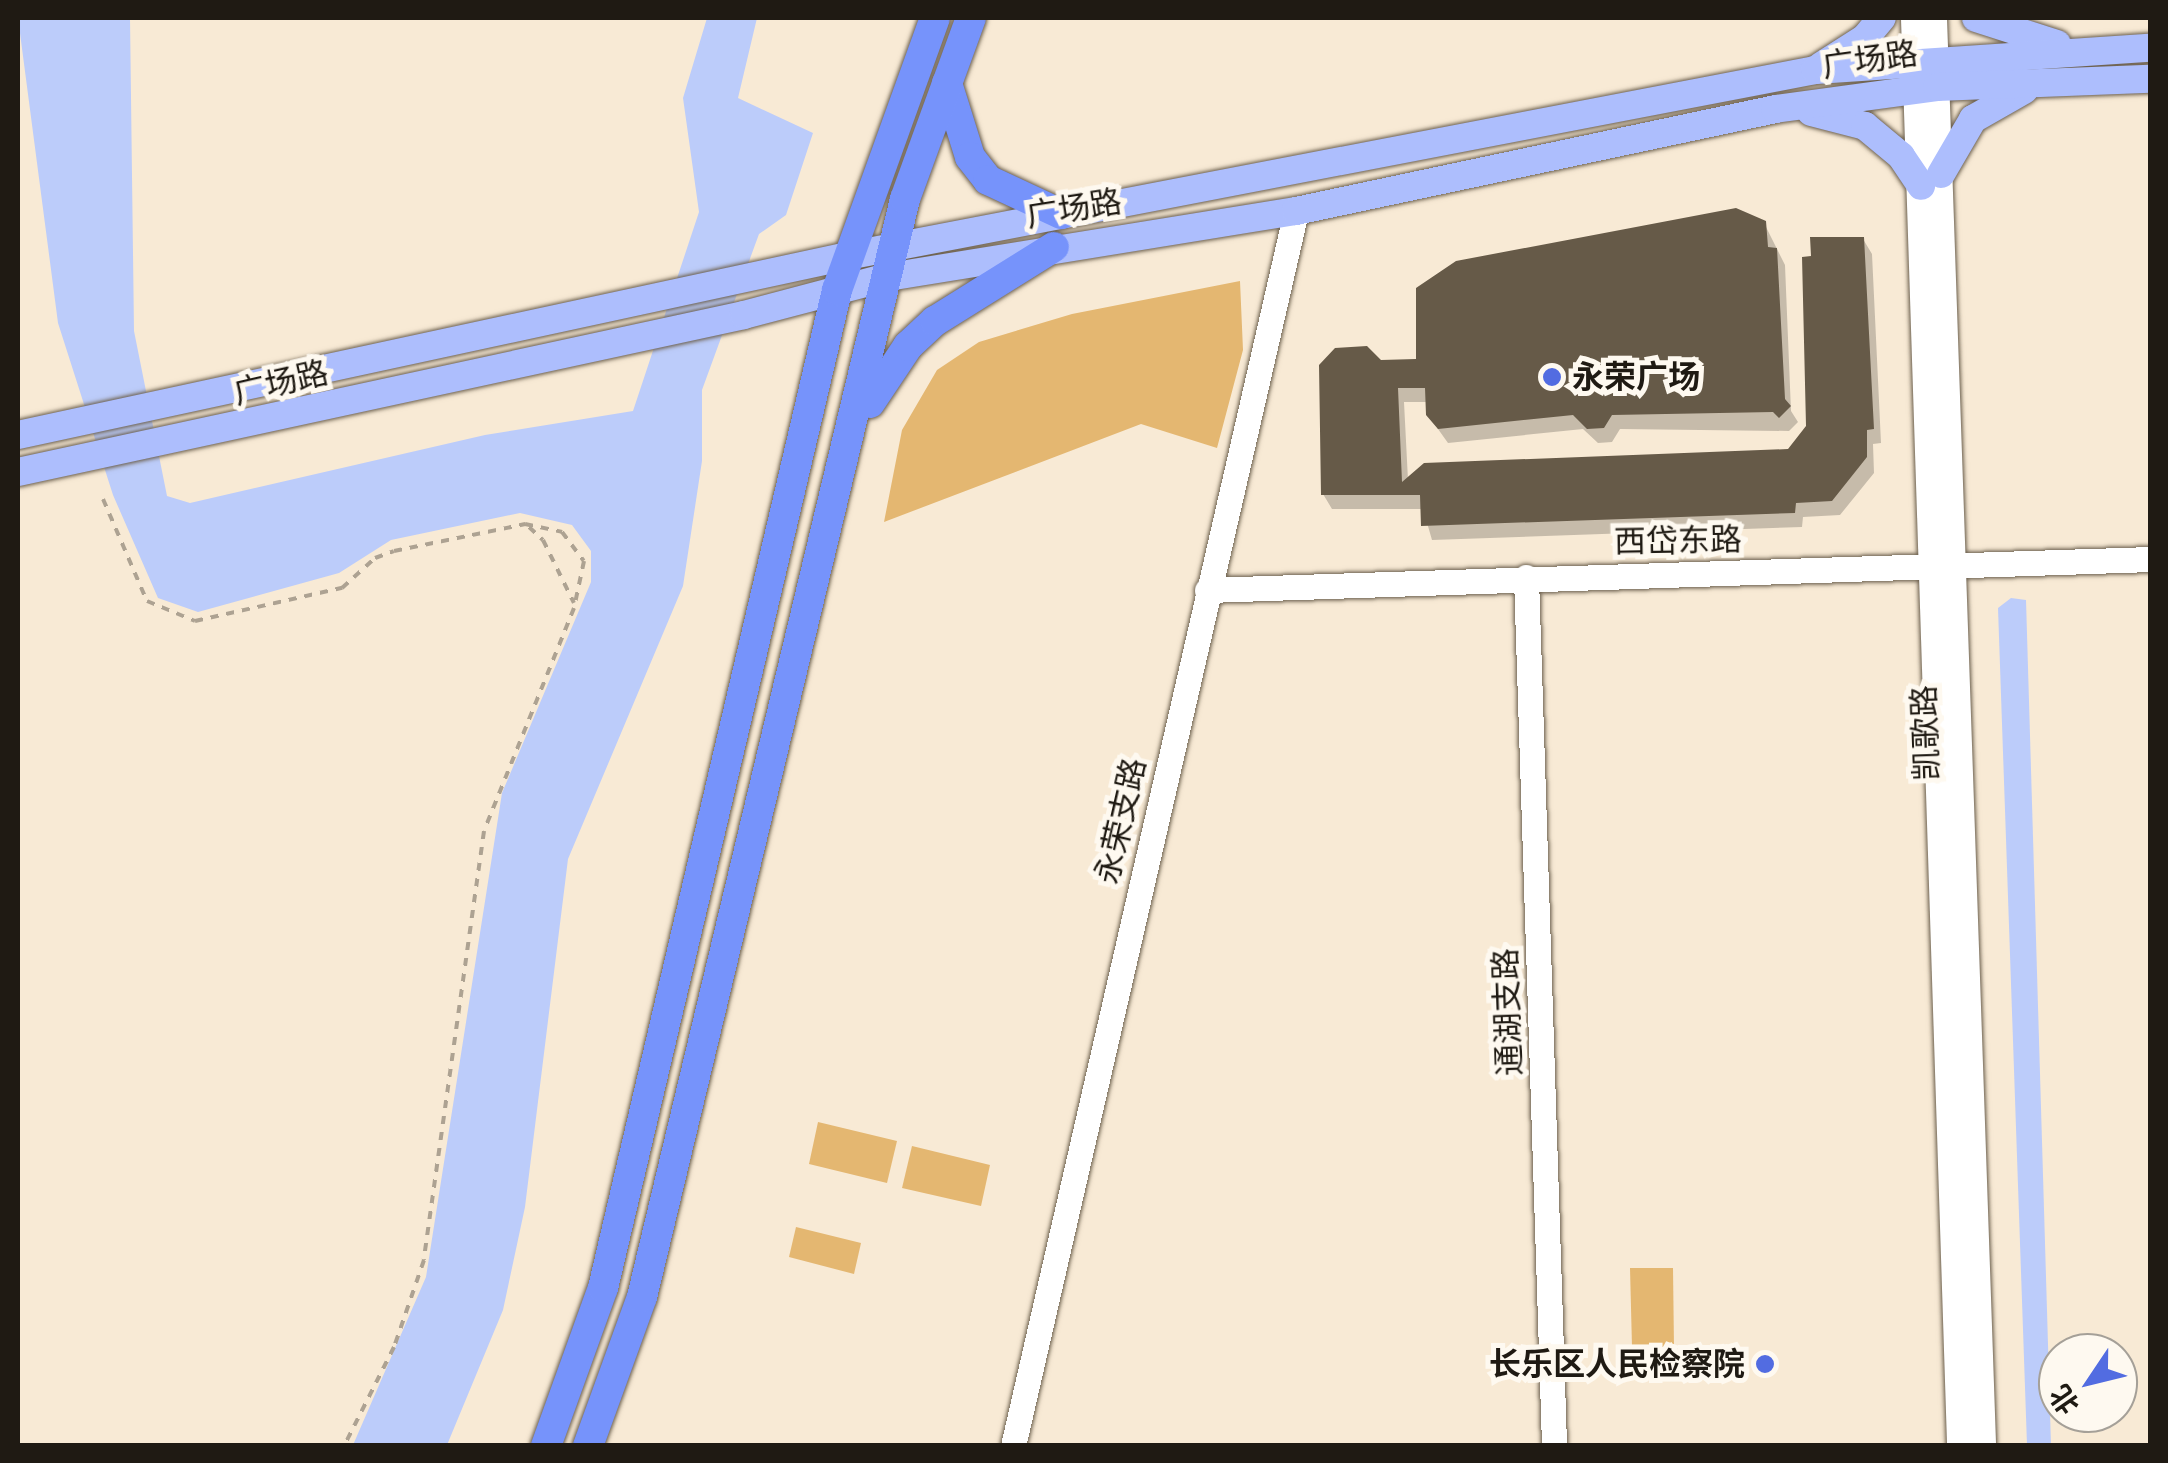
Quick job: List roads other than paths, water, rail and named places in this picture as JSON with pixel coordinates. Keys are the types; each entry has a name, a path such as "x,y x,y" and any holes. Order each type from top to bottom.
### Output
{"highway":[{"path":"546,1446 603,1288 837,290 935,18"},
{"path":"588,1446 642,1297 853,436 888,276 971,18"},
{"path":"947,83 970,158 988,180 1061,214"},
{"path":"853,436 908,346 951,310 1054,248"}],"main road":[{"path":"1814,70 1846,53 1882,18"},
{"path":"1976,18 2082,51"},
{"name":"广场路","path":"18,472 176,442 744,315 888,276 1296,211 1925,74 2082,51 2150,48"},
{"name":"广场路","path":"18,435 896,246 1814,70 2044,84 2150,80"},
{"path":"1775,109 1830,114 1865,126 1931,180 1962,132 1982,112 2044,84"}],"street":[{"name":"凯歌路","path":"1913,18 1925,74 1931,180 1959,1446"},
{"name":"凯歌路","path":"1925,74 1934,18"},
{"name":"永荣支路","path":"1012,1446 1296,211"},
{"name":"西岱东路","path":"1206,590 2150,558"},
{"name":"凯歌路","path":"1942,567 1984,1446"},
{"name":"通湖支路","path":"1526,577 1554,1446"}],"water":[{"path":"18,18 130,18 134,331 167,496 190,503 485,435 633,411 699,212 683,98 707,18 757,18 738,98 813,133 786,215 759,234 702,390 702,461 683,586 568,859 525,1207 503,1310 447,1445 353,1445 426,1277 502,793 591,582 591,551 572,525 520,513 391,540 339,573 198,612 158,598 113,495 58,323"},
{"path":"2011,598 2026,600 2048,1333 2038,1333 2038,1433 2051,1433 2051,1446 2027,1445 1998,608"}],"place":[{"name":"永荣广场","path":"1552,377"},
{"name":"长乐区人民检察院","path":"1765,1364"}]}
